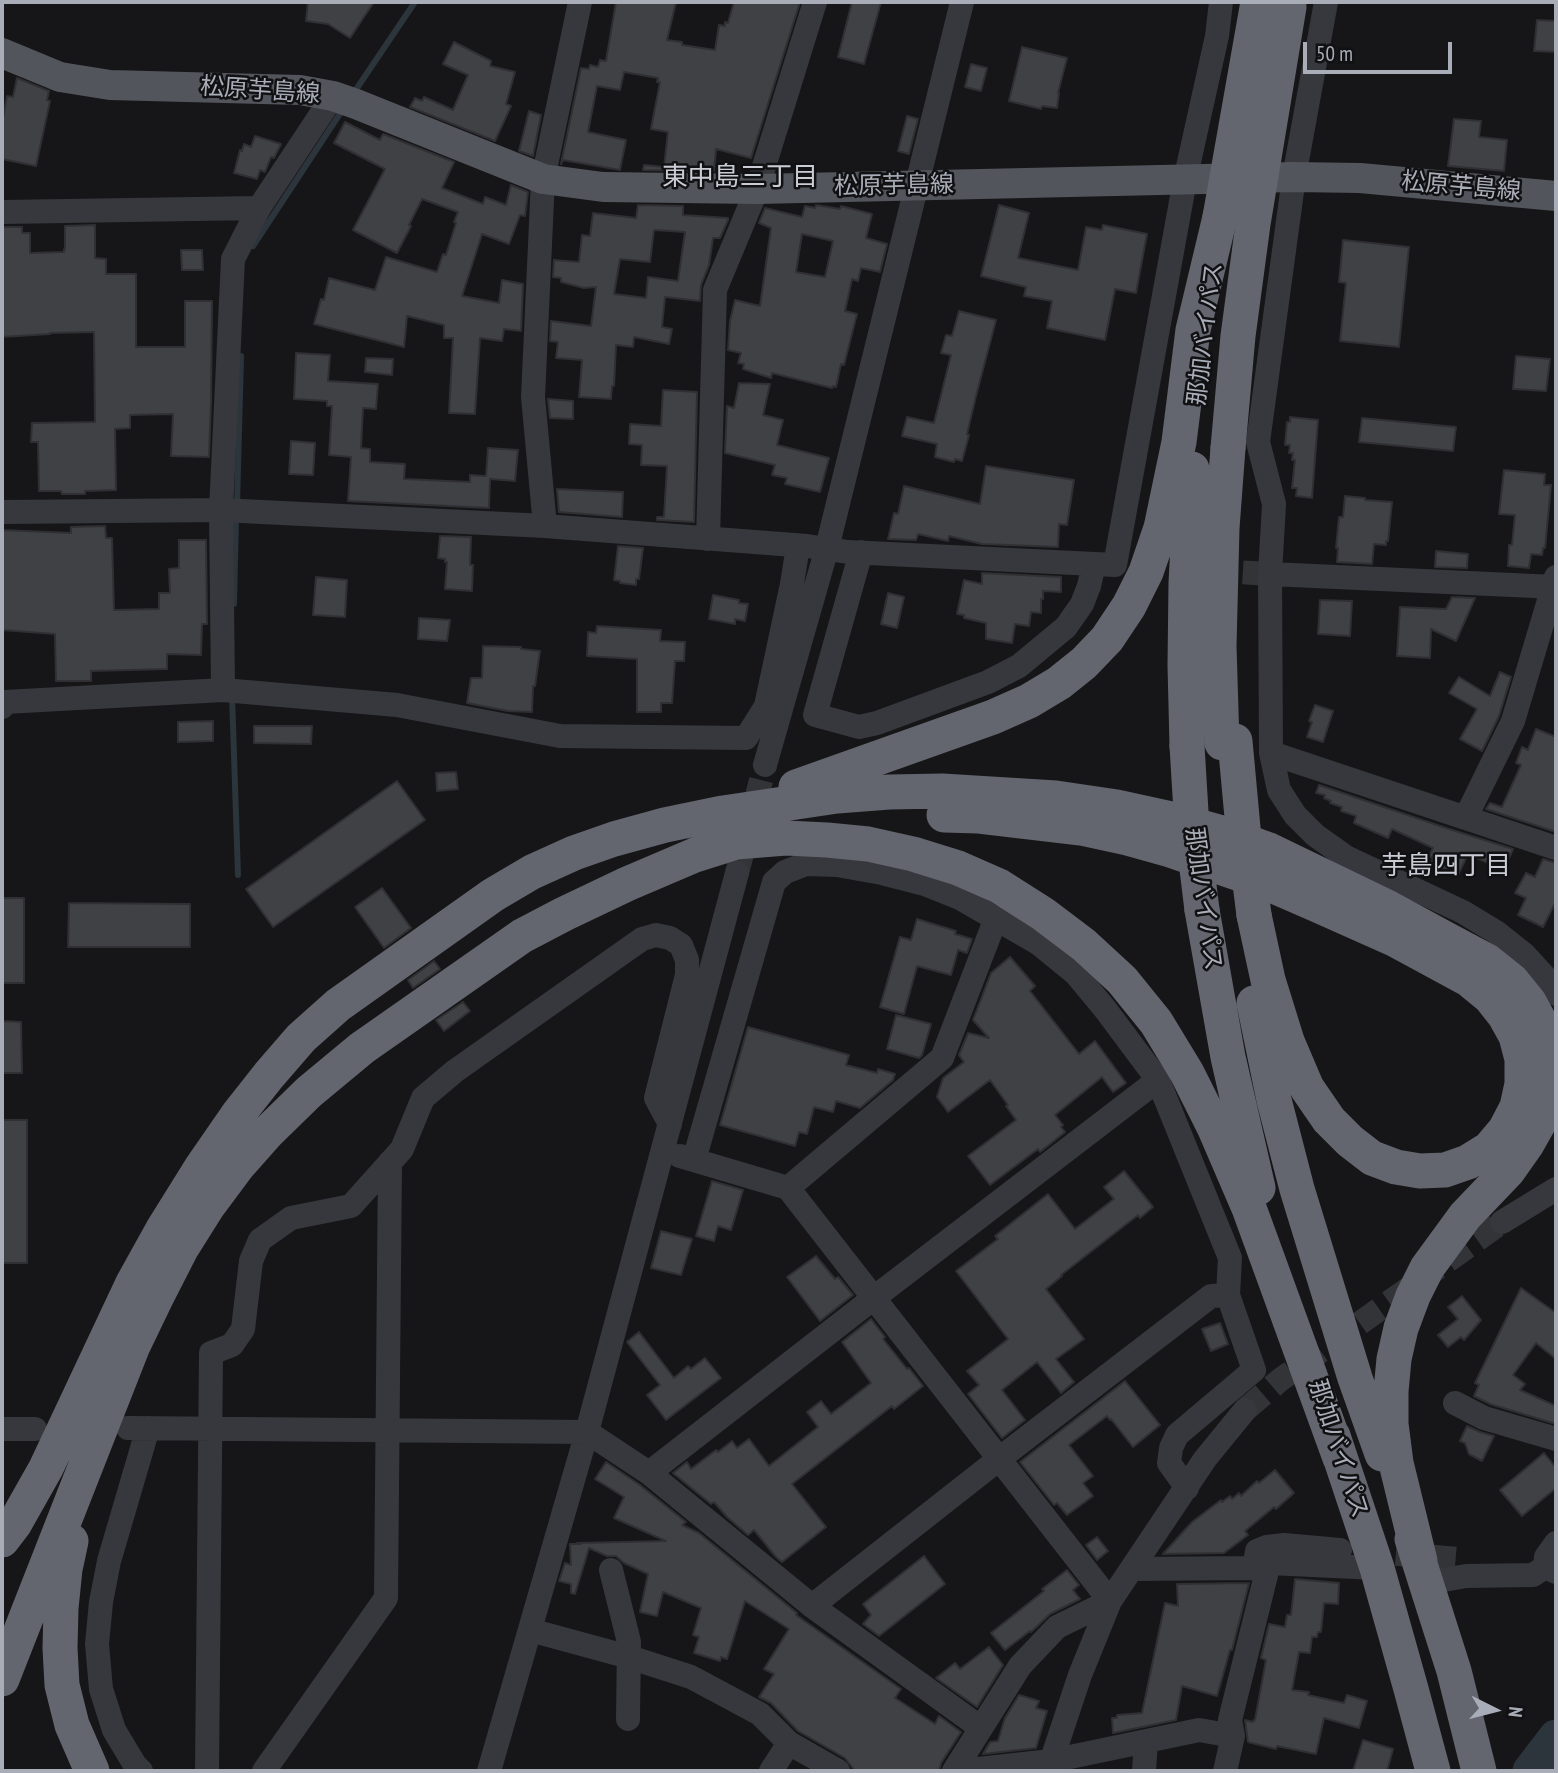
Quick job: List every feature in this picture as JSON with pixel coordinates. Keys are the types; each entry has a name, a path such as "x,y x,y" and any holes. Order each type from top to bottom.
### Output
{"highway":[{"name":"那加バイパス","path":"1282,3 1220,217 1193,330 1186,444 1185,665 1192,828 1202,910 1228,1057 1263,1208 1377,1568 1433,1771"},
{"name":"那加バイパス","path":"1282,3 1238,336 1222,528 1219,646 1228,742 1229,831 1246,914 1266,1061 1297,1189 1355,1378 1423,1572 1454,1671 1479,1771"},
{"path":"732,843 1028,701 1059,683 1084,663 1107,639 1129,606 1146,572 1186,444"},
{"path":"732,843 837,796 942,791 1056,798 1117,807 1219,832 1269,850 1389,908 1487,961 1512,981 1529,1002 1541,1024 1549,1048 1548,1096 1540,1121 1528,1144 1508,1171 1465,1216 1427,1268 1401,1328 1394,1359 1391,1424 1396,1463 1423,1572"},
{"path":"2,1540 120,1342 208,1206 268,1132 309,1092 362,1048 522,936 627,884 695,855 732,843 783,830 879,816 979,816 1081,828 1127,838 1269,884 1396,940 1468,979 1490,997 1516,1036 1522,1059 1522,1084 1517,1107 1506,1130 1489,1149 1468,1162 1445,1170 1420,1171 1396,1167 1372,1158 1350,1141 1329,1120 1307,1088 1292,1052 1246,914"},
{"path":"92,1771 72,1725 62,1685 61,1608 65,1569 133,1283 163,1229 239,1113 302,1038 338,1005 493,895 532,872 574,853 665,825 732,843 786,838 868,844 958,868 999,886 1043,914 1084,945 1122,980 1162,1032 1187,1073 1215,1129 1249,1208 1340,1458"},
{"path":"2,1617 120,1342"},
{"path":"2,1679 120,1342"}],"main road":[{"name":"松原芋島線","path":"2,53 60,77 110,85 300,89 344,100 543,179 603,187 757,190 1294,177 1360,178 1556,196"}],"street":[{"path":"545,526 533,397 543,179 580,2"},
{"path":"708,539 715,290 757,190 816,2"},
{"path":"765,765 827,548 962,2"},
{"path":"2,512 230,511 545,526 827,548 848,552 1115,565 1185,180 1222,2"},
{"path":"1326,2 1294,177 1258,442 1274,504 1270,574 1271,753 1279,790 1295,815 1315,835 1346,857 1463,912 1496,932 1525,955 1546,978 1556,994"},
{"path":"233,690 230,511 233,259 259,208 344,100"},
{"path":"2,212 259,208"},
{"path":"3,703 233,690 397,705 559,736 746,738 766,706 798,546"},
{"path":"861,552 815,715 859,727 877,723 988,682 1019,666 1066,627 1082,604 1094,564"},
{"path":"1270,574 1556,583 1513,721 1466,817"},
{"path":"1271,753 1556,849"},
{"path":"489,1771 587,1432 663,1151 732,843"},
{"path":"694,1160 774,882 785,872 806,864 837,865 925,884 960,898 1038,943 1076,974 1158,1080 1230,1258 1228,1295 1254,1370 1177,1435 1171,1448 1169,1463 1187,1488"},
{"path":"789,1188 942,1058 996,918"},
{"path":"207,1771 211,1353 232,1345 243,1329 251,1261 260,1240 291,1218 351,1206 402,1149 423,1098 455,1071 642,939 656,935 670,937 681,945 687,960 687,975 656,1098 670,1124"},
{"path":"649,1473 1158,1080"},
{"path":"663,1151 789,1188 1110,1601"},
{"path":"264,1771 386,1598 390,1162"},
{"path":"1502,1223 1556,1189"},
{"path":"812,1606 1210,1296 1228,1295"},
{"path":"1455,1403 1484,1418 1556,1439"},
{"path":"1050,1766 1080,1675 1110,1601 1205,1459 1245,1410"},
{"path":"141,1771 114,1730 101,1689 97,1644 101,1602 138,1428 587,1432 649,1473 812,1606 981,1728"},
{"path":"2,1429 35,1429"},
{"path":"1225,1771 1233,1736 1230,1720 1262,1566 1258,1551 1267,1546 1284,1545 1340,1550"},
{"path":"1460,1559 1551,1561"},
{"path":"1423,1572 1466,1576 1533,1575 1551,1561"},
{"path":"1132,1569 1262,1566 1377,1568"},
{"path":"611,1570 629,1642 628,1719"},
{"path":"954,1771 1020,1666 1057,1627 1110,1601"},
{"path":"530,1630 691,1677 760,1714 789,1742 838,1771"},
{"path":"960,1771 1050,1766 1199,1730 1233,1736"},
{"path":"1144,1771 1146,1741"},
{"path":"771,1771 789,1742"}],"building":[{"path":"308,2 374,2 350,38 328,24 306,21"},
{"path":"616,2 676,2 667,40 715,50 719,25 725,26 725,22 728,23 734,2 800,2 751,158 716,149 714,171 643,170 644,165 664,167 668,132 651,129 660,82 657,82 658,78 624,72 620,90 597,86 588,132 626,140 620,170 563,160 561,164 581,68 589,69 590,65 598,67 600,60 606,61"},
{"path":"852,2 881,2 864,64 838,57"},
{"path":"1537,20 1556,21 1556,52 1534,51"},
{"path":"454,42 491,61 490,66 515,72 506,104 511,106 495,141 410,107 415,98 422,101 424,97 453,110 468,75 443,64"},
{"path":"1022,47 1067,58 1057,108 1042,106 1041,109 1009,101"},
{"path":"971,64 987,68 981,91 965,87"},
{"path":"17,78 49,91 47,100 50,101 36,166 2,159 2,123 7,96 13,97"},
{"path":"529,111 541,115 533,156 519,151"},
{"path":"907,116 918,119 909,154 898,151"},
{"path":"1454,119 1481,121 1479,137 1507,140 1504,171 1448,166"},
{"path":"345,122 380,140 383,134 454,162 442,188 483,204 485,197 506,205 511,185 528,192 525,216 520,215 509,244 482,234 462,296 499,303 502,280 523,284 521,331 504,329 502,341 480,338 475,414 449,413 453,338 444,338 444,325 407,316 404,347 314,324 329,278 375,290 386,257 437,272 443,254 446,255 458,212 422,199 397,253 353,230 385,169 334,143"},
{"path":"255,136 281,144 274,158 271,157 265,172 260,170 257,179 234,173 240,150 242,151 244,144 251,147"},
{"path":"638,205 683,206 683,215 728,220 720,238 713,238 709,265 701,285 700,301 665,297 662,327 672,329 669,344 634,337 633,347 616,345 611,399 579,397 582,360 556,358 558,342 550,341 551,321 591,326 596,287 584,288 553,277 554,260 579,262 582,235 590,236 593,213 636,218","holes":["654,230 685,232 678,281 648,277 646,298 614,294 620,259 650,262"]},
{"path":"816,205 840,209 841,206 872,214 866,238 887,244 880,272 861,268 858,281 852,279 845,311 857,314 844,365 841,364 836,387 832,388 772,373 771,378 743,369 744,364 738,363 741,353 728,350 735,300 760,306 771,228 759,223 765,208 802,217 805,206 815,208","holes":["802,234 833,241 825,277 796,272"]},
{"path":"999,205 1029,213 1018,258 1078,270 1086,227 1102,230 1103,225 1147,234 1136,293 1115,289 1105,340 1047,328 1052,301 1024,296 1026,287 981,276"},
{"path":"95,225 95,258 106,259 106,274 136,274 136,347 185,347 185,301 212,301 209,457 171,456 173,414 130,415 130,428 115,429 116,490 85,491 85,494 39,491 38,442 31,442 32,423 95,422 94,332 2,337 2,227 22,227 22,233 30,233 30,253 64,252 65,226"},
{"path":"1343,240 1409,247 1399,347 1340,341 1346,283 1339,282"},
{"path":"181,250 202,250 203,270 182,270"},
{"path":"959,311 996,320 962,461 955,459 954,462 935,457 937,444 902,436 907,417 934,423 951,355 941,353 946,335 952,336"},
{"path":"296,353 330,355 328,381 378,384 376,409 363,408 361,448 370,449 370,462 405,464 404,479 470,482 470,475 486,476 488,448 518,450 515,481 490,479 489,508 348,501 351,457 329,455 332,406 327,406 327,401 294,399"},
{"path":"1516,356 1550,359 1546,391 1513,389"},
{"path":"366,358 393,359 392,375 365,372"},
{"path":"739,383 770,384 763,415 783,420 777,445 829,458 820,492 785,484 787,478 772,475 775,465 725,453 727,406 734,408"},
{"path":"663,390 697,392 694,522 657,520 657,517 664,517 667,466 641,465 642,445 629,444 630,424 661,426"},
{"path":"548,399 573,401 573,419 550,418"},
{"path":"1290,417 1318,420 1312,498 1296,496 1297,488 1292,488 1295,460 1292,460 1293,453 1289,453 1290,445 1285,445"},
{"path":"1362,418 1456,427 1453,451 1359,442"},
{"path":"291,441 315,443 313,475 289,474"},
{"path":"986,466 1074,480 1067,525 1059,524 1058,547 982,544 949,536 948,541 918,534 916,540 888,539 894,513 898,514 904,486 980,504"},
{"path":"1504,470 1545,474 1544,485 1551,485 1545,548 1542,555 1531,554 1529,568 1508,566 1515,515 1499,514"},
{"path":"557,489 623,492 622,517 559,512"},
{"path":"1345,496 1392,502 1388,541 1386,545 1374,544 1372,564 1337,562 1339,517 1343,517"},
{"path":"105,526 106,538 112,538 114,610 159,609 159,593 170,593 169,569 179,568 179,540 206,540 207,624 202,624 201,655 167,654 167,669 91,671 91,681 56,681 55,634 2,630 2,530 71,533 71,527"},
{"path":"440,536 471,537 472,591 445,589 447,562 438,558"},
{"path":"618,546 643,548 636,585 614,580"},
{"path":"1436,551 1468,554 1467,568 1435,567"},
{"path":"982,573 1061,577 1061,592 1043,591 1041,613 1031,612 1029,626 1015,624 1012,643 986,639 986,623 957,614 964,580 982,584"},
{"path":"316,577 347,580 345,617 313,615"},
{"path":"888,593 904,597 897,628 881,624"},
{"path":"713,595 748,604 745,621 735,619 735,624 709,619"},
{"path":"1452,597 1475,598 1456,641 1431,629 1430,658 1397,656 1400,607 1446,609"},
{"path":"1320,600 1352,601 1350,636 1318,634"},
{"path":"419,618 450,620 447,641 418,639"},
{"path":"597,626 661,630 660,641 685,642 684,661 675,661 672,703 661,703 661,712 637,712 637,659 587,656 588,632 596,633"},
{"path":"483,646 521,647 540,651 533,686 532,712 508,711 467,703 471,678 482,678"},
{"path":"1500,672 1511,677 1499,716 1482,751 1460,739 1477,709 1449,693 1459,677 1490,696"},
{"path":"1315,705 1333,711 1323,742 1307,737"},
{"path":"213,721 213,741 178,742 178,722"},
{"path":"254,726 312,726 311,744 254,743"},
{"path":"1536,729 1556,737 1556,832 1486,809 1490,803 1502,807 1521,765 1516,763 1522,747 1528,750"},
{"path":"456,772 458,789 437,791 436,773"},
{"path":"397,781 425,820 273,927 246,889"},
{"path":"1319,785 1513,849 1504,870 1468,854 1458,875 1431,863 1433,858 1429,856 1433,848 1392,829 1388,838 1354,823 1356,816 1341,811 1342,807 1330,803 1331,801 1324,798 1325,795 1316,793"},
{"path":"1543,859 1556,863 1556,901 1543,927 1518,915 1526,898 1515,893 1526,873 1535,877"},
{"path":"382,888 411,928 384,948 355,907"},
{"path":"2,898 24,898 24,983 2,983"},
{"path":"69,903 190,904 190,947 68,947"},
{"path":"917,919 972,939 967,953 958,950 951,975 917,966 904,1014 880,1007 900,937 911,940"},
{"path":"1010,957 1035,986 1030,991 1079,1054 1095,1041 1126,1083 1113,1092 1102,1077 1055,1115 1065,1132 990,1185 968,1156 1016,1120 1006,1106 1008,1105 990,1080 948,1112 937,1097 943,1078 964,1062 959,1055 968,1033 989,1038 973,1020 991,973"},
{"path":"434,961 440,969 413,988 408,980"},
{"path":"463,1002 470,1011 444,1031 436,1020"},
{"path":"896,1015 931,1024 919,1058 887,1049"},
{"path":"2,1021 21,1022 22,1073 2,1073"},
{"path":"748,1027 849,1055 846,1065 877,1073 878,1069 895,1074 893,1080 860,1108 836,1101 833,1112 814,1107 807,1134 799,1132 795,1146 720,1125"},
{"path":"2,1120 27,1120 27,1263 2,1263"},
{"path":"1124,1171 1153,1207 1140,1218 1138,1215 1046,1289 1084,1339 1056,1359 1074,1382 1061,1393 1037,1362 1002,1390 1025,1420 1002,1438 968,1394 979,1385 967,1371 1008,1339 956,1271 998,1239 995,1236 1048,1194 1075,1229 1114,1199 1104,1187"},
{"path":"712,1181 743,1190 731,1230 718,1226 714,1241 696,1236"},
{"path":"661,1231 692,1239 681,1275 651,1268"},
{"path":"816,1256 853,1295 820,1321 787,1277"},
{"path":"1521,1288 1556,1313 1556,1359 1536,1343 1513,1375 1525,1384 1520,1390 1556,1406 1556,1424 1490,1404 1474,1396 1479,1385 1475,1383"},
{"path":"1462,1296 1481,1320 1464,1340 1461,1337 1448,1347 1438,1335 1458,1319 1448,1307"},
{"path":"871,1319 885,1337 883,1339 923,1386 894,1409 892,1406 792,1484 826,1527 782,1562 754,1530 748,1535 714,1502 711,1504 673,1473 687,1462 691,1469 732,1441 737,1448 749,1439 769,1466 818,1427 807,1412 821,1401 831,1414 871,1383 842,1342"},
{"path":"1220,1323 1228,1344 1211,1351 1202,1329"},
{"path":"639,1332 674,1378 688,1366 691,1369 705,1358 721,1378 666,1420 647,1395 660,1385 627,1342"},
{"path":"1125,1381 1160,1425 1133,1447 1107,1416 1069,1445 1093,1476 1083,1483 1093,1496 1067,1515 1057,1503 1054,1505 1020,1462"},
{"path":"1467,1426 1494,1436 1482,1461 1469,1454 1465,1443 1460,1441"},
{"path":"1544,1453 1556,1468 1556,1488 1522,1516 1500,1490"},
{"path":"606,1462 686,1522 682,1525 699,1533 797,1613 796,1615 901,1689 895,1698 935,1724 939,1716 961,1732 941,1763 939,1771 855,1771 845,1758 798,1731 771,1703 759,1697 774,1674 764,1669 789,1629 745,1601 727,1659 721,1657 720,1661 694,1653 699,1637 693,1635 701,1608 663,1592 657,1616 640,1612 648,1574 624,1563 616,1556 607,1556 589,1548 575,1594 571,1593 571,1584 559,1581 565,1563 571,1565 570,1544 666,1541 614,1518 624,1497 595,1479"},
{"path":"1275,1470 1294,1493 1245,1531 1248,1535 1224,1553 1163,1554 1192,1522 1221,1500 1222,1502 1230,1496 1232,1499 1239,1493 1241,1496 1257,1481 1259,1483"},
{"path":"1097,1537 1108,1551 1097,1560 1086,1545"},
{"path":"924,1556 945,1584 879,1636 863,1624 871,1615 863,1604"},
{"path":"1067,1570 1079,1585 1073,1590 1080,1599 1050,1614 1031,1632 1005,1650 991,1633"},
{"path":"1295,1579 1339,1583 1338,1604 1324,1603 1321,1632 1318,1632 1317,1637 1312,1637 1310,1653 1299,1652 1292,1690 1309,1692 1308,1695 1344,1703 1347,1695 1367,1701 1359,1728 1324,1718 1316,1754 1248,1742 1245,1720 1255,1720 1266,1660 1261,1658 1269,1624 1285,1627 1287,1615 1291,1615"},
{"path":"1249,1583 1217,1696 1182,1686 1176,1720 1113,1733 1112,1718 1117,1718 1117,1715 1142,1713 1165,1603 1178,1606 1177,1584"},
{"path":"989,1647 1003,1665 977,1707 936,1678 955,1663 960,1669"},
{"path":"1019,1695 1039,1701 1036,1708 1047,1711 1036,1748 983,1754 990,1742 998,1741 1005,1718"},
{"path":"1363,1740 1393,1749 1387,1771 1353,1771"}],"waterway":[{"path":"353,94 415,2"},
{"path":"253,246 343,109"},
{"path":"237,506 241,356"},
{"path":"234,604 236,517"},
{"path":"232,695 238,875"},
{"path":"1530,1771 1556,1737"}],"tunnel":[{"path":"1135,566 1270,574"},
{"path":"737,873 765,765"},
{"path":"1245,1410 1280,1380 1502,1222"},
{"path":"1360,1551 1460,1559"}],"district":[{"name":"東中島三丁目","path":"740,178"},
{"name":"芋島四丁目","path":"1446,867"}]}
